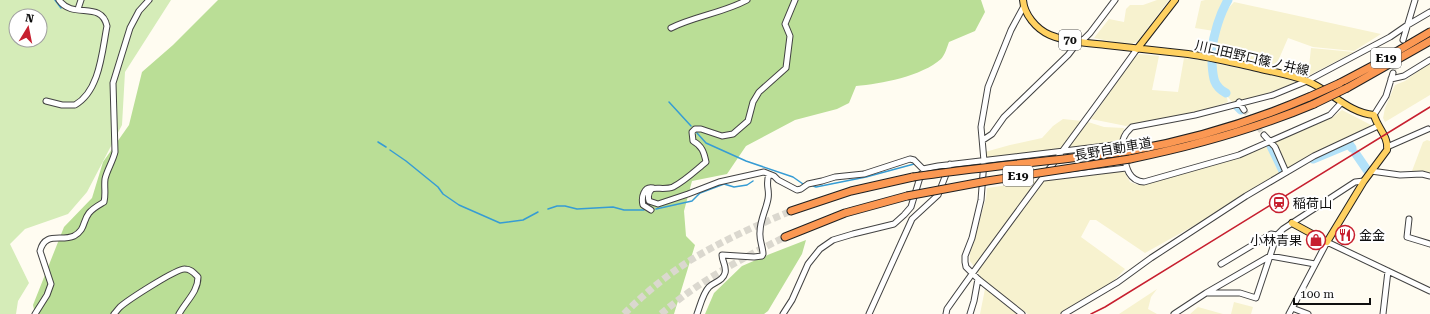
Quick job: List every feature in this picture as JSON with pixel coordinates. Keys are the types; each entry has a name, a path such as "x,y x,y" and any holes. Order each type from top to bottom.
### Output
{"highway":[{"name":"長野自動車道","path":"791,210 851,191 913,177 1129,151 1174,142 1215,131 1309,98 1374,65 1430,32"},
{"name":"長野自動車道","path":"785,237 845,213 907,196 987,180 1130,159 1175,150 1223,137 1263,124 1314,104 1347,88 1430,41"}],"main road":[{"path":"1137,48 1175,0"},
{"name":"70","path":"1023,3 1029,17 1042,30 1049,34 1078,42 1137,48"},
{"name":"川口田野口篠ノ井線","path":"1137,48 1198,56 1290,76 1319,86 1342,102 1362,112 1374,114"},
{"path":"1292,223 1327,242 1364,181 1380,160 1387,147 1388,144 1378,126 1374,114"}],"street":[{"path":"46,101 62,105 75,105 89,93 95,82 107,26 106,19 101,12 96,10 68,8 59,0"},
{"path":"78,9 81,0"},
{"path":"35,314 52,284 40,250 43,244 51,238 66,238 79,233 83,228 88,214 95,207 104,202 105,178 114,160 115,152 112,82 130,28 139,11 149,0"},
{"path":"671,28 686,20 737,5 748,0"},
{"path":"651,210 643,205 643,194 646,189 653,187 654,189 666,189 674,186 706,162 704,151 699,144 693,141 692,132 695,129 701,129 722,136 732,134 748,121 753,102 759,92 786,68 790,36 785,24 795,0"},
{"path":"983,140 992,134 1004,117 1068,55 1078,42 1090,33 1115,0"},
{"path":"1403,40 1415,0"},
{"path":"1022,314 972,274 966,267 965,256 972,238 982,200 984,161 981,127 988,87 1023,3"},
{"path":"1342,102 1330,115 1239,156 1144,182 1133,178 1126,168 1122,144 1124,137 1132,127 1195,115 1239,102 1273,95 1307,81 1390,37 1430,12"},
{"path":"946,314 947,309 972,274 1063,152 1137,48"},
{"path":"1391,79 1404,76 1430,60"},
{"path":"1374,114 1386,96 1393,73"},
{"path":"1239,102 1244,110"},
{"path":"1064,314 1118,282 1206,222 1286,172 1314,156 1378,126"},
{"path":"1387,147 1428,129"},
{"path":"1264,135 1275,147 1286,172"},
{"path":"923,169 950,164 1122,144"},
{"path":"654,189 648,194 648,198 649,201 658,204 719,182 764,172 774,176 778,180 797,190 808,184 836,177 864,174 910,159 914,160 923,169"},
{"path":"869,314 912,219 938,195 950,164"},
{"path":"1044,178 1126,168"},
{"path":"783,314 792,300 808,264 820,249 833,240 864,230 894,224 911,207 923,169"},
{"path":"1371,171 1400,175 1422,174 1430,176"},
{"path":"697,314 707,289 724,278 726,271 725,265 722,261 722,255 762,256 760,232 762,217 768,198 766,186 769,174"},
{"path":"1206,292 1240,293 1256,298 1277,235 1283,229 1355,182 1364,181"},
{"path":"1409,219 1407,237 1430,244"},
{"path":"1221,264 1271,234 1277,235"},
{"path":"1289,314 1327,242 1430,291"},
{"path":"1174,314 1206,292 1270,256 1315,264"},
{"path":"114,314 120,306 175,272 184,269 191,270 198,277 198,284 194,293 179,314"},
{"path":"1383,314 1388,271"},
{"path":"970,314 978,279"},
{"path":"1292,308 1308,314"}],"shaded area":[{"path":"1157,0 1169,0 1137,42 1129,45 1094,38 1109,19 1124,22 1126,9 1130,5 1143,5"},
{"path":"1225,0 1214,31 1195,28 1201,1"},
{"path":"1234,2 1381,34 1354,51 1313,47 1288,38 1275,68 1215,55 1217,36 1225,12"},
{"path":"1311,48 1354,52 1308,76"},
{"path":"1139,54 1159,56 1152,90 1178,92 1184,58 1209,61 1211,78 1215,87 1227,98 1228,102 1196,113 1126,126 1091,119 1134,58"},
{"path":"1430,62 1430,95 1385,122 1383,118 1385,108 1395,85 1405,81"},
{"path":"1213,63 1277,76 1297,82 1254,98 1232,102 1214,80"},
{"path":"1342,110 1371,125 1370,127 1145,253 1096,220 1090,220 1081,237 1125,269 1110,285 1064,310 1063,314 1028,314 983,280 970,261 970,253 986,198 987,188 1123,169 1130,182 1138,185 1218,164 1246,154 1333,117"},
{"path":"1063,119 1082,121 1060,151 987,159 985,152 1042,138 1053,126"},
{"path":"1088,122 1104,127 1124,128 1120,141 1116,143 1070,149 1068,147"},
{"path":"1427,140 1430,141 1430,175 1412,171 1423,142"},
{"path":"985,289 1019,314 980,314"},
{"path":"1157,289 1151,297 1148,309 1157,314 1119,314"},
{"path":"1234,302 1253,307 1251,314 1231,314"},
{"path":"1198,307 1223,314 1190,314"}],"green space":[{"path":"0,0 171,0 125,72 122,125 87,192 68,214 25,229 10,244 29,283 18,301 16,314 0,314"},
{"path":"218,0 981,0 985,12 975,31 949,42 941,59 933,65 901,78 856,86 849,103 837,109 795,120 746,146 727,174 692,181 684,211 686,236 695,245 674,314 35,314 33,305 64,227 92,198 103,162 129,125 142,72 173,45"},
{"path":"806,240 802,254 768,311 764,314 705,314 714,293 742,266"}],"waterway":[{"path":"55,0 61,8"},
{"path":"1211,53 1217,26 1228,0"},
{"path":"1212,63 1214,81 1218,87 1226,93"},
{"path":"669,102 691,126"},
{"path":"1237,106 1241,110"},
{"path":"697,133 706,143 746,161 793,177 803,184"},
{"path":"378,142 386,147"},
{"path":"1313,159 1349,144 1352,148"},
{"path":"1271,146 1283,171"},
{"path":"390,150 406,161 438,187 443,194 459,205 500,223 523,220 538,212"},
{"path":"1356,154 1367,170"},
{"path":"813,186 816,187 866,177 914,164"},
{"path":"656,209 692,201 700,193 724,184 734,187 747,185 753,181"},
{"path":"548,209 557,206 565,206 577,209 613,207 624,210 644,210"}],"tunnel":[{"path":"1393,73 1397,58"},
{"path":"1244,110 1264,135"},
{"path":"624,314 644,295 680,267 734,236 791,211"},
{"path":"661,314 690,291 721,271 785,237"}],"railway":[{"path":"1091,314 1105,307 1430,107"}],"place":[{"name":"稲荷山","path":"1279,203"},
{"name":"金金","path":"1345,235"},
{"name":"小林青果","path":"1316,240"}]}
